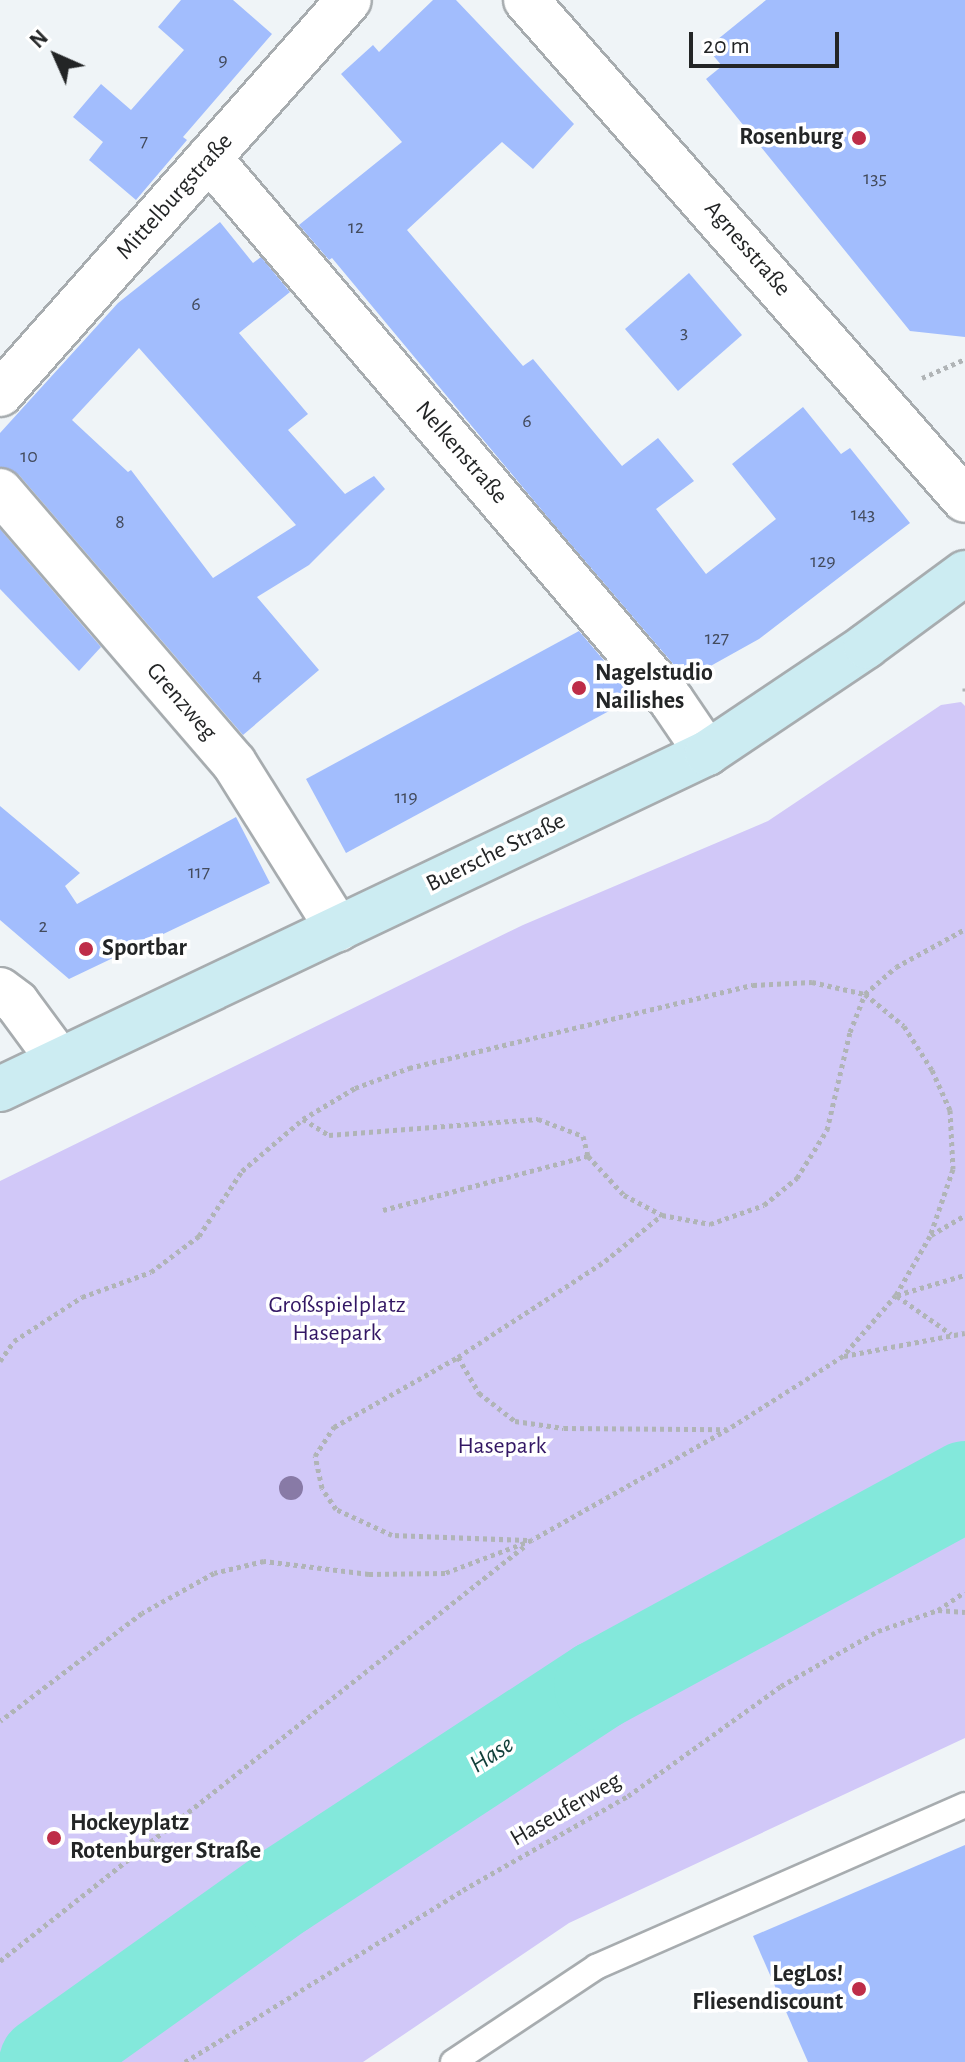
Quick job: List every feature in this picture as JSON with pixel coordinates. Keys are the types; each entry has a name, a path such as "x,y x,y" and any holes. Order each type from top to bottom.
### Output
{"main road":[{"name":"Buersche Straße","path":"0,1089 707,753 866,646 965,573"}],"street":[{"name":"Mittelburgstraße","path":"0,394 349,0"},
{"name":"Agnesstraße","path":"526,0 965,500"},
{"name":"Nelkenstraße","path":"209,158 671,700 707,753"},
{"name":"Grenzweg","path":"0,491 234,763 338,929"},
{"path":"0,990 17,1003 59,1060"}],"lane":[{"path":"453,2062 596,1967 965,1805"}],"path":[{"path":"922,378 965,359"},
{"path":"303,1119 329,1135 538,1119 583,1136 588,1156 624,1195 662,1215 710,1224 764,1205 797,1178 827,1130 850,1032 865,994 896,967 965,929"},
{"path":"0,1361 14,1341 82,1297 151,1272 199,1236 242,1171 303,1119 355,1088 409,1068 753,985 812,982 865,994 904,1026 932,1070 950,1110 953,1169 930,1236 896,1295 843,1356 728,1429 532,1540 445,1573 369,1574 264,1561 214,1573 142,1613 0,1721"},
{"path":"383,1210 588,1156"},
{"path":"532,1540 392,1535 336,1509 322,1488 315,1456 334,1427 458,1357 605,1261 662,1215"},
{"path":"930,1236 965,1215"},
{"path":"896,1295 965,1275"},
{"path":"896,1295 951,1335"},
{"path":"843,1356 965,1333"},
{"path":"458,1357 479,1393 515,1421 564,1428 728,1429"},
{"path":"0,1961 532,1540"},
{"name":"Haseuferweg","path":"185,2062 463,1890 628,1796 781,1686 878,1631 938,1610 965,1592"},
{"path":"938,1610 965,1612"}],"green space":[{"name":"Hasepark","path":"961,702 965,706 965,1738 569,1923 363,2062 0,2062 0,1181 523,925 768,821 941,705"}],"building":[{"path":"181,0 233,0 272,34 183,137 187,140 136,200 89,160 103,142 73,117 101,84 131,110 184,50 158,27"},
{"path":"433,0 456,0 574,124 533,169 502,142 407,230 523,366 533,359 622,466 658,438 694,481 656,509 706,574 776,519 732,464 803,407 841,454 850,448 910,523 759,639 689,678 683,670 680,672 550,520 332,258 329,260 299,225 402,142 341,74 373,45 379,52"},
{"name":"Rosenburg","path":"766,0 965,0 965,337 910,331 706,79 722,66 707,48"},
{"path":"220,222 253,263 261,257 290,292 239,333 308,414 288,430 345,494 374,476 385,489 309,565 257,597 319,670 243,735 19,475 0,467 0,433 118,303","holes":["139,348 296,525 213,578 131,470 128,472 72,420"]},
{"path":"689,273 742,335 678,391 625,329"},
{"path":"0,529 101,647 79,671 0,589"},
{"path":"579,631 635,697 346,853 306,779"},
{"path":"0,806 80,873 65,886 77,904 236,817 270,883 69,979 0,920"},
{"name":"LegLos! Fliesendiscount","path":"965,1845 965,2062 808,2062 753,1936"}],"waterway":[{"name":"Hase","path":"44,2062 284,1891 599,1685 965,1486"}],"place":[{"name":"Rosenburg","path":"859,138"},
{"name":"Nagelstudio Nailishes","path":"579,688"},
{"name":"Sportbar","path":"86,949"},
{"name":"Hockeyplatz Rotenburger Straße","path":"54,1838"},
{"name":"LegLos! Fliesendiscount","path":"859,1989"}],"park label":[{"name":"Großspielplatz Hasepark","path":"337,1320"}]}
